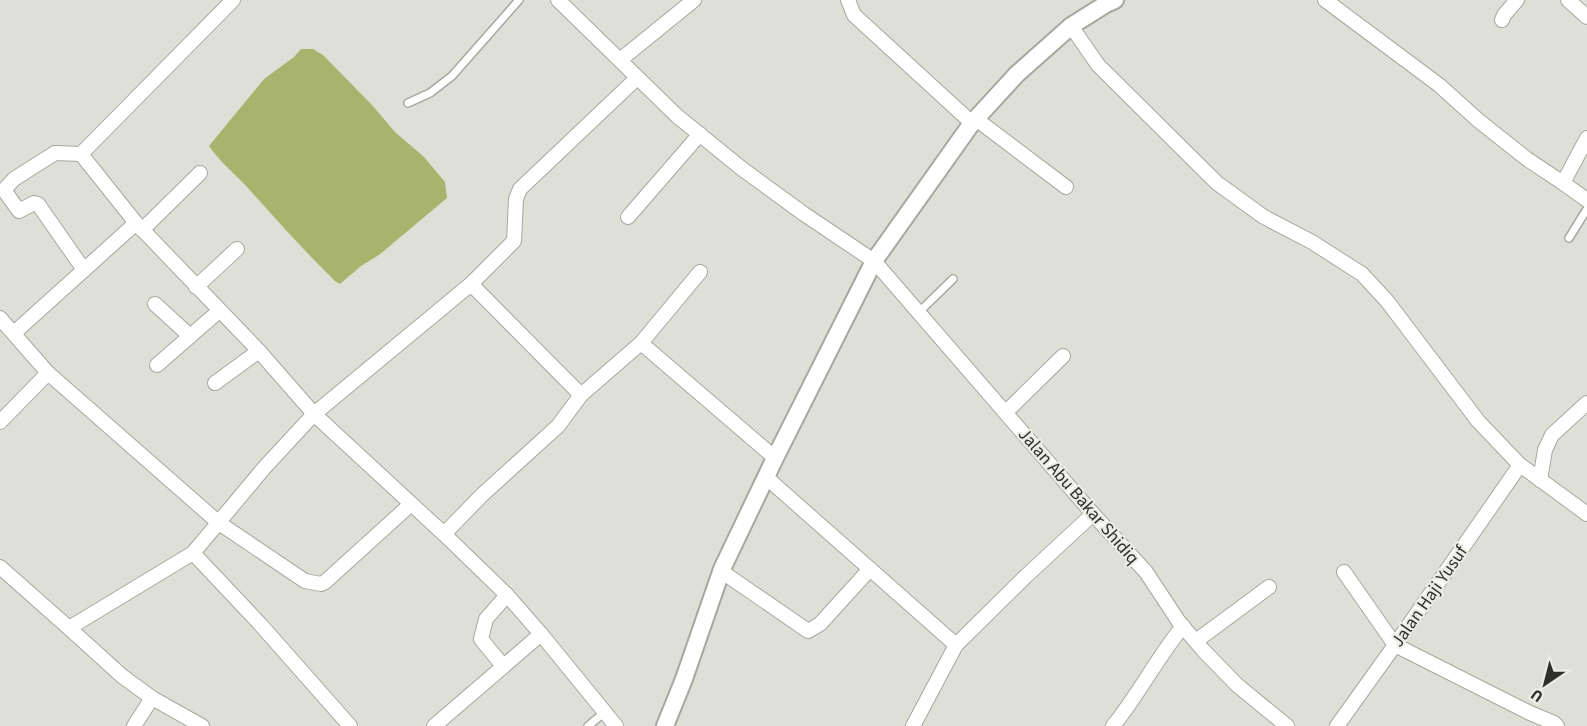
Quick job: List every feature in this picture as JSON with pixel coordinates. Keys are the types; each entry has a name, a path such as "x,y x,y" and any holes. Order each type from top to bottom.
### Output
{"street":[{"path":"84,270 38,204 34,203 19,211 4,190 14,179 55,153 81,154 233,0"},
{"name":"Jalan Abu Bakar Shidiq","path":"558,0 637,78 741,168 874,261 1146,572 1196,642 1237,685 1287,726"},
{"path":"620,60 694,0"},
{"path":"848,0 854,15 974,121 1066,187"},
{"path":"1325,0 1439,85 1479,121 1527,159 1587,200"},
{"path":"1502,20 1517,0"},
{"path":"1568,0 1587,17"},
{"path":"665,726 722,571 775,458 874,261 974,121 1017,74 1071,26 1108,1"},
{"path":"1071,26 1098,65 1216,183 1264,217 1312,242 1362,274 1387,301 1478,421 1520,465 1587,514"},
{"path":"69,628 193,553 264,468 314,414 471,284 514,240 516,199 520,189 637,78"},
{"path":"628,217 700,134"},
{"path":"1563,183 1587,138"},
{"path":"81,154 139,227 259,351 314,414 507,595 616,726"},
{"path":"14,333 84,270 139,227 200,173"},
{"path":"196,287 237,249"},
{"path":"444,534 482,495 558,426 581,395 641,343 700,272"},
{"path":"471,284 581,395"},
{"path":"155,304 190,336"},
{"path":"157,365 219,311"},
{"path":"0,318 48,373 219,524 305,581 321,584 325,582 411,504"},
{"path":"641,343 775,458"},
{"path":"215,383 259,351"},
{"path":"1006,412 1063,356"},
{"path":"0,422 48,373"},
{"path":"1540,480 1545,450 1552,435 1587,403"},
{"name":"Jalan Haji Yusuf","path":"1337,726 1520,465"},
{"path":"766,478 956,645"},
{"path":"913,726 956,645 1093,514"},
{"path":"193,553 260,624 350,726"},
{"path":"0,567 122,676 152,698 202,726"},
{"path":"722,571 808,631 820,624 870,569"},
{"path":"1344,572 1395,645 1557,726"},
{"path":"1196,642 1269,586"},
{"path":"503,666 481,639 488,616 507,595"},
{"path":"1113,726 1131,703 1161,654 1183,626"},
{"path":"435,726 541,634"},
{"path":"134,726 152,698"}],"lane":[{"path":"408,104 430,93 452,76 519,0"},
{"path":"1569,238 1587,209"},
{"path":"920,312 953,279"},
{"path":"588,726 605,712"}],"green space":[{"path":"301,49 313,49 323,55 395,132 424,157 445,182 447,198 379,255 361,266 340,284 301,247 209,146 264,79 294,57"}]}
